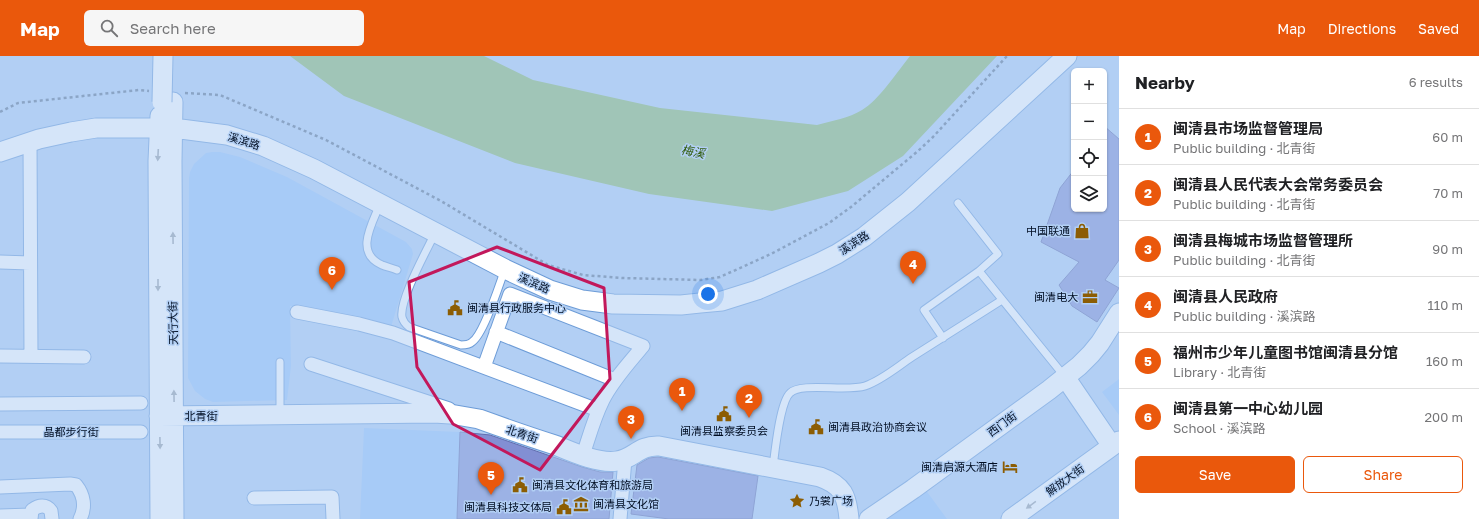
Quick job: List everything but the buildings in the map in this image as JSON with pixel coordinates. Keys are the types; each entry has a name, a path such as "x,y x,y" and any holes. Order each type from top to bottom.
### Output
{"street":[{"path":"163,56 168,97"},
{"path":"168,97 175,56"},
{"name":"溪滨路","path":"0,152 30,141 96,128 166,128 227,135 256,144 314,170 505,269 550,290 582,300 606,303 639,305 700,303 722,301 757,290 798,273 837,254 875,229 908,202 1067,56"},
{"name":"天行大街","path":"168,97 166,128 172,161 167,416 174,519"},
{"path":"30,141 31,356"},
{"path":"0,262 30,263"},
{"path":"484,367 510,294 643,346 615,380 598,410 583,455"},
{"path":"297,312 383,330 598,410"},
{"name":"西门街","path":"869,519 913,489 1065,377 1091,354 1100,343 1119,313"},
{"path":"496,332 615,380"},
{"path":"0,356 84,357"},
{"path":"311,364 479,419"},
{"path":"1065,377 1117,448"},
{"path":"0,404 141,403"},
{"name":"北青街","path":"167,416 450,414 479,419 583,455 608,461 617,462 625,459 644,447 652,445 820,477 838,486 844,494 848,506 849,519"},
{"path":"160,519 167,416"},
{"name":"晶都步行街","path":"0,432 141,432"},
{"name":"解放大街","path":"1011,519 1117,448"},
{"name":"解放大街","path":"1033,519 1117,448"},
{"path":"620,519 625,459"},
{"path":"0,487 76,485 84,497 80,519"},
{"path":"254,498 332,496 333,519"},
{"path":"0,516 31,517 32,510 42,506 49,508 52,519"}],"lane":[{"path":"943,338 924,310 979,271 998,254 958,203"},
{"path":"380,204 367,235 367,248 369,254 374,260 382,265 397,270"},
{"path":"435,233 412,281 402,310 403,320 409,327 461,345 467,346 472,343 480,333 505,269"},
{"path":"979,271 1065,377"},
{"path":"773,467 784,407 787,396 792,392 801,389 855,388 865,386 1002,300"},
{"path":"280,362 280,415"}],"path":[{"path":"0,112 18,103 139,90 168,97 220,95 326,140 440,200 548,265 583,275 622,278 700,280 720,277 772,254 834,219 918,151 933,137 1007,56"}],"highlighted area":[{"path":"497,247 604,288 610,379 540,470 453,424 417,367 409,282"}],"shaded area":[{"path":"220,152 240,157 287,177 406,242 412,249 413,254 391,327 290,306 291,366 287,400 213,402 205,399 195,391 188,378 189,178 194,164 206,153"},
{"path":"1119,379 1119,415 1102,392"},
{"path":"364,428 460,432 457,519 360,519"},
{"path":"925,489 947,519 882,519"}],"water":[{"name":"梅溪","path":"290,56 484,56 533,80 660,108 817,125 852,115 868,106 881,93 910,56 997,56 903,156 848,191 772,211 649,194 515,163 344,96"}],"place":[{"name":"中国联通","path":"1082,231"},
{"name":"闽清县人民政府","path":"913,284"},
{"name":"闽清县第一中心幼儿园","path":"332,290"},
{"name":"闽清电大","path":"1090,297"},
{"name":"闽清县行政服务中心","path":"455,308"},
{"name":"闽清县市场监督管理局","path":"682,411"},
{"name":"闽清县监察委员会","path":"724,414"},
{"name":"闽清县人民代表大会常务委员会","path":"749,418"},
{"name":"闽清县政治协商会议","path":"816,427"},
{"name":"闽清县梅城市场监督管理所","path":"631,439"},
{"name":"闽清启源大酒店","path":"1010,467"},
{"name":"闽清县文化体育和旅游局","path":"520,485"},
{"name":"福州市少年儿童图书馆闽清县分馆","path":"491,495"},
{"name":"乃裳广场","path":"797,501"},
{"name":"闽清县文化馆","path":"581,504"},
{"name":"闽清县科技文体局","path":"564,507"}]}
